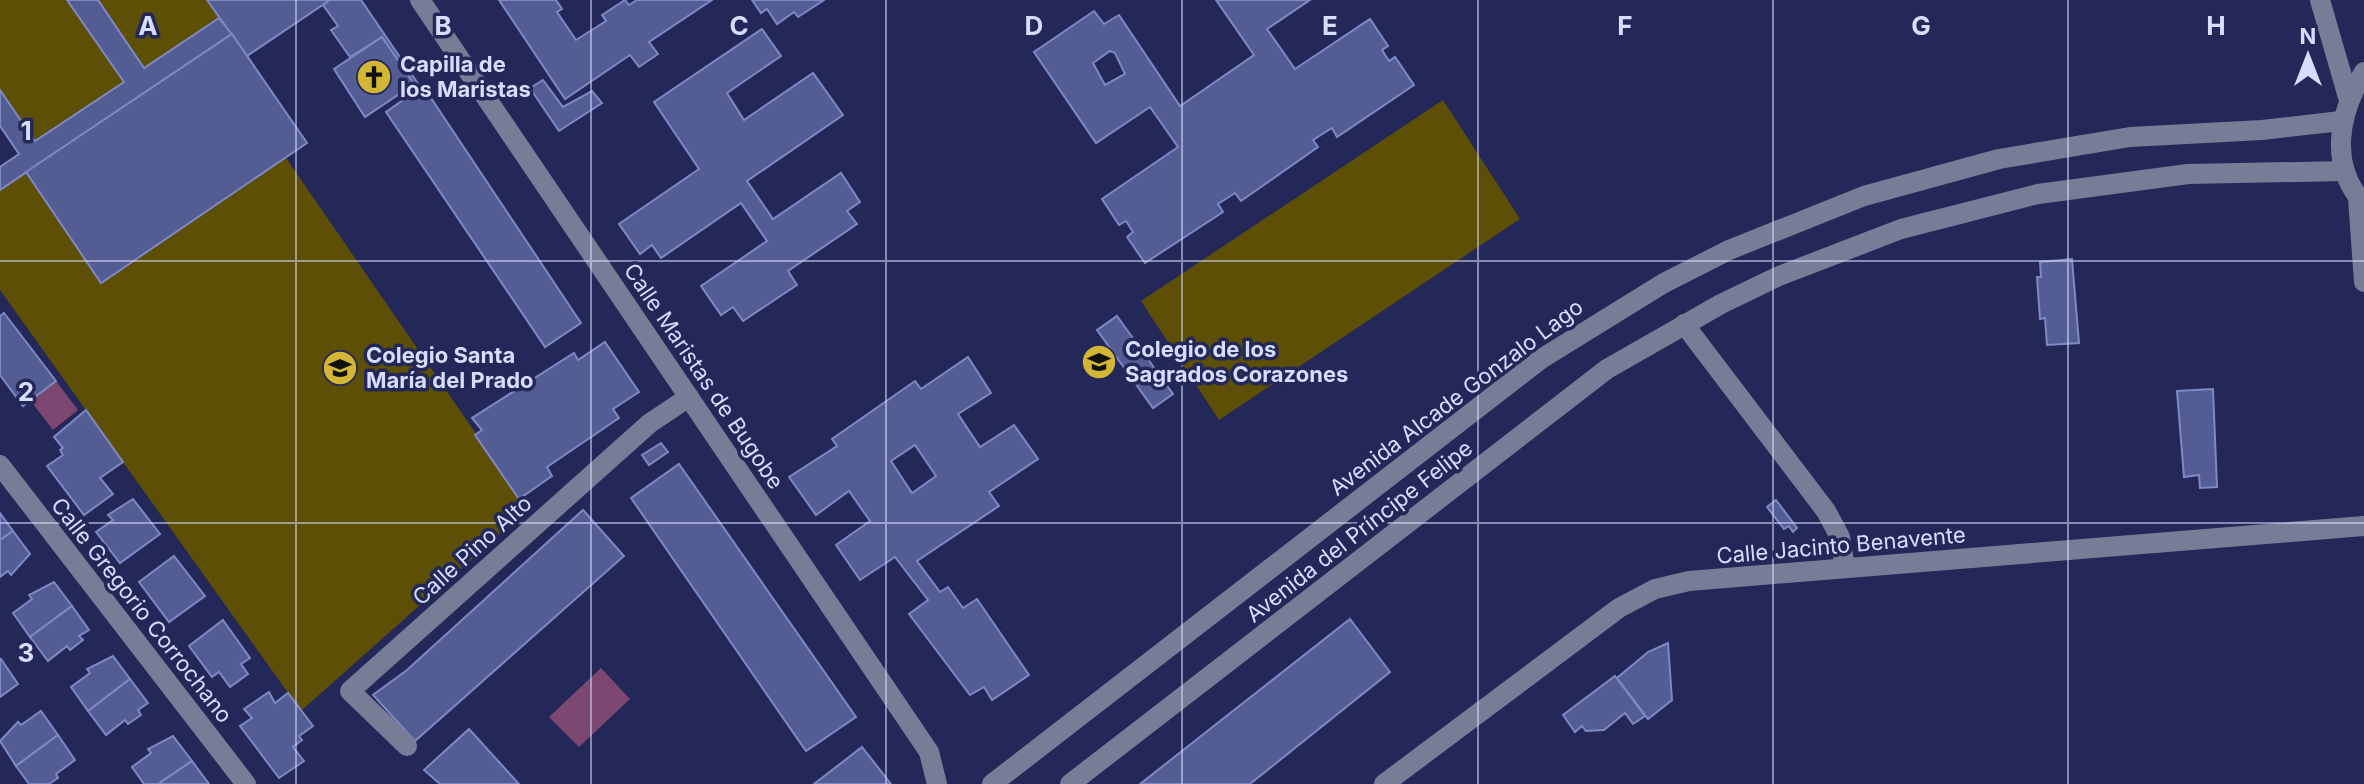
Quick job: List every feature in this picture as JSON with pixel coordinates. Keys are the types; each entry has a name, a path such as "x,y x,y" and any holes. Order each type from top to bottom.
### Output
{"street":[{"name":"Calle Maristas de Bugobe","path":"420,0 929,752 937,784"},
{"path":"2320,0 2348,97"},
{"path":"2364,72 2348,97 2341,121 2340,146 2345,171 2361,201 2364,282"},
{"name":"Avenida Alcade Gonzalo Lago","path":"992,784 1541,359 1664,283 1729,250 1864,196 1999,159 2130,137 2262,130 2341,121"},
{"path":"1845,568 1840,537 1826,511 1684,324 1779,276 1840,251 1901,229 2023,197 2188,174 2345,171"},
{"name":"Avenida del Príncipe Felipe","path":"1070,784 1607,369 1684,324"},
{"name":"Calle Pino Alto","path":"407,746 350,691 650,423 689,397"},
{"name":"Calle Gregorio Corrochano","path":"0,465 246,784"},
{"name":"Calle Jacinto Benavente","path":"1384,784 1619,608 1655,589 1689,581 2364,526"}],"shaded area":[{"path":"0,0 67,0 124,82 35,141 0,90"},
{"path":"98,0 207,0 219,18 144,68"},
{"name":"Colegio Santa María del Prado","path":"232,34 307,143 286,158 528,509 301,711 0,290 0,190"},
{"path":"1443,100 1520,219 1219,420 1141,301"},
{"path":"56,381 78,410 53,430 30,400"},
{"path":"601,668 630,699 579,747 549,717"}],"building":[{"path":"67,0 98,0 144,68 219,18 232,34 0,190 0,167 19,154 0,126 0,90 35,141 124,82"},
{"path":"207,0 330,0 247,56"},
{"path":"330,0 361,0 421,88 408,97 404,91 414,84 382,37 350,57 331,30 338,26 323,5"},
{"path":"499,0 556,0 562,9 557,12 576,40 606,21 602,15 625,0 629,5 637,0 712,0 649,42 658,54 639,67 630,55 565,99"},
{"path":"752,0 824,0 798,17 794,12 777,24 767,9 761,13"},
{"path":"1216,0 1310,0 1267,29 1295,69 1370,19 1388,46 1382,50 1389,61 1395,57 1414,85 1337,137 1332,128 1313,140 1318,147 1241,201 1235,193 1218,204 1223,212 1145,263 1127,237 1133,232 1126,221 1119,225 1102,199 1178,147 1150,107 1096,143 1034,52 1094,11 1104,24 1119,15 1180,106 1254,55","holes":["1110,51 1115,53 1125,74 1105,85 1093,63"]},
{"path":"762,29 781,56 727,93 744,120 813,73 843,115 747,181 773,219 841,173 860,202 847,211 857,224 788,271 797,285 743,321 733,307 721,315 701,286 767,241 741,203 661,258 652,245 640,254 619,224 699,169 654,102"},
{"path":"232,34 307,143 101,283 26,172"},
{"name":"Capilla de los Maristas","path":"382,37 414,84 365,117 334,69"},
{"path":"543,80 563,107 592,91 602,103 559,131 530,88"},
{"path":"423,86 581,323 545,347 386,112"},
{"path":"2072,259 2079,343 2047,345 2045,318 2040,319 2037,277 2041,277 2040,262"},
{"path":"4,313 56,381 23,406 0,375 0,316"},
{"path":"1117,316 1173,394 1153,408 1097,330"},
{"path":"605,342 639,392 613,409 619,418 547,467 552,476 519,499 475,435 482,430 472,418 574,353 578,360"},
{"path":"968,357 991,393 958,414 980,447 1014,425 1038,459 989,492 999,506 917,561 940,592 948,587 963,608 977,599 1029,675 992,700 984,687 970,695 909,614 928,600 895,557 860,580 836,545 870,521 849,491 816,515 789,477 837,446 832,439 915,381 921,389","holes":["915,445 936,476 912,493 891,461"]},
{"path":"2213,389 2217,487 2200,488 2199,475 2184,477 2177,391"},
{"path":"86,410 123,462 100,478 113,494 84,515 47,466 63,455 60,450 63,448 54,437"},
{"path":"661,443 668,452 649,465 642,455"},
{"path":"679,464 856,717 806,751 631,498"},
{"path":"133,499 160,534 120,563 96,532 113,520 108,515"},
{"path":"1776,500 1797,528 1793,532 1789,526 1784,529 1767,507"},
{"path":"583,510 624,556 415,741 373,695 407,670"},
{"path":"0,513 13,531 0,540"},
{"path":"13,531 30,554 11,575 8,571 0,577 0,540"},
{"path":"174,556 205,596 169,622 139,582"},
{"path":"54,582 72,606 30,637 13,613 32,599 29,595"},
{"path":"72,606 89,630 79,636 83,640 70,650 67,646 48,661 30,637"},
{"path":"1350,619 1390,672 1250,784 1140,784"},
{"path":"223,620 250,658 241,664 248,674 230,687 219,672 212,677 189,646"},
{"path":"1668,643 1672,700 1648,719 1617,678 1648,652"},
{"path":"113,656 130,679 88,711 71,687 90,673 87,669"},
{"path":"0,660 18,684 0,697"},
{"path":"1615,676 1645,716 1633,724 1625,713 1604,730 1586,731 1582,726 1575,732 1563,715"},
{"path":"130,679 148,703 138,710 141,715 128,724 125,720 106,735 88,711"},
{"path":"269,692 275,703 288,693 313,726 299,736 302,740 293,747 304,761 279,778 240,726 252,718 244,709"},
{"path":"41,711 58,735 16,766 0,741 18,722 21,725"},
{"path":"469,729 519,784 440,784 424,770"},
{"path":"58,735 75,760 56,774 58,778 49,784 29,784 16,766"},
{"path":"173,736 192,761 158,784 144,784 132,767 151,753 148,749"},
{"path":"862,747 891,784 814,784"},
{"path":"192,761 209,784 158,784"}],"place":[{"name":"Capilla de los Maristas","path":"374,77"},
{"name":"Colegio de los Sagrados Corazones","path":"1099,362"},
{"name":"Colegio Santa María del Prado","path":"340,368"}]}
